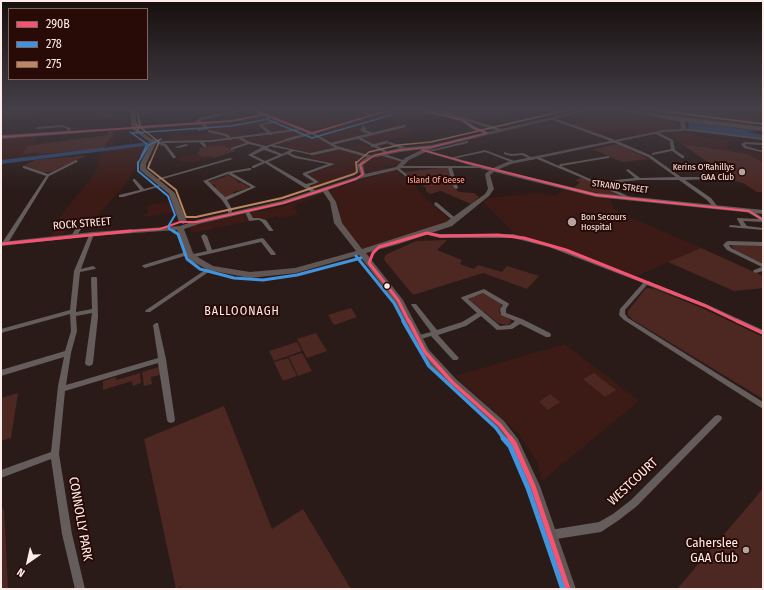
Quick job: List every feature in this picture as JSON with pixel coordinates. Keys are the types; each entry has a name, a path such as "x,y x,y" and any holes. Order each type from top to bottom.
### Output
{"main road":[{"path":"148,138 157,144 143,163 142,168 145,173 172,193 190,254 203,265 210,268 242,274 271,274 296,270 410,238 455,220 487,195 491,189 484,170 494,169 515,162 634,138"},
{"path":"399,169 404,161 430,149 469,138"},
{"path":"364,175 360,166 371,156 406,149 430,149"},
{"name":"ROCK STREET","path":"3,243 164,228 198,222 284,203 364,175 399,169"},
{"path":"324,189 333,202 338,223 398,300 425,352 433,363 500,425 514,443 550,535 568,589"},
{"path":"369,263 370,257 379,247"}],"street":[{"path":"240,138 249,143 282,155"},
{"path":"157,144 176,144 244,138"},
{"path":"294,138 250,155 266,162 315,192"},
{"path":"319,138 340,148 371,156"},
{"path":"331,144 355,138"},
{"path":"358,138 383,154 404,161"},
{"path":"606,138 650,156 709,199 716,207"},
{"path":"666,138 672,141 673,150"},
{"path":"751,138 763,139"},
{"path":"201,142 205,146"},
{"path":"372,146 389,142 406,149"},
{"path":"430,149 466,142"},
{"path":"232,149 249,143"},
{"path":"157,144 165,144 174,157"},
{"path":"176,144 186,145"},
{"path":"761,151 745,147 743,144 763,144"},
{"path":"306,158 350,145"},
{"path":"272,146 279,146 295,157 333,164 304,174 317,182 305,186"},
{"path":"266,148 279,146"},
{"path":"430,149 484,170"},
{"path":"230,215 230,209 224,199 205,181 228,173 251,168 282,155 287,151 294,150 313,155"},
{"path":"653,154 673,150 683,157"},
{"path":"452,158 485,151 515,162"},
{"path":"505,153 511,155 522,154 533,159 559,166 628,198"},
{"path":"559,166 608,157"},
{"path":"155,180 231,159"},
{"path":"3,243 48,175 76,161"},
{"path":"24,166 48,175"},
{"path":"399,169 476,166"},
{"path":"448,167 456,188"},
{"path":"399,169 415,183"},
{"name":"STRAND STREET","path":"494,169 592,194 763,212"},
{"path":"628,170 639,179"},
{"path":"224,199 254,187 228,173"},
{"path":"598,183 639,179 711,178"},
{"path":"134,180 143,190"},
{"path":"120,196 163,185"},
{"path":"436,204 455,220"},
{"path":"749,211 763,220"},
{"path":"247,212 251,220 259,219 264,221 270,230"},
{"path":"745,227 738,220 763,220"},
{"path":"74,236 80,225 84,224"},
{"path":"731,226 763,229"},
{"path":"427,232 440,236 498,235 524,238 566,250 706,306 763,333"},
{"name":"CONNOLLY PARK","path":"80,589 67,534 56,454 62,390 68,353 74,331 73,313 77,271 92,234"},
{"path":"204,236 210,252"},
{"path":"145,266 190,254 210,252 262,240 272,254"},
{"path":"763,244 728,243 726,245 729,249 763,266"},
{"path":"77,271 93,268"},
{"path":"148,311 210,268"},
{"path":"756,271 763,269"},
{"path":"89,363 95,310 94,278"},
{"path":"647,282 622,310 626,319 763,406"},
{"path":"520,321 512,327 499,328 464,298 484,291 506,304 503,310 504,314 520,321 548,335"},
{"path":"414,305 434,333 455,358"},
{"path":"1,330 73,313 95,310"},
{"path":"418,338 464,324 481,313"},
{"path":"156,325 171,420"},
{"path":"1,373 68,353"},
{"path":"62,390 162,359"},
{"name":"WESTCOURT","path":"550,535 586,531 600,527 616,517 634,503 718,418"},
{"path":"1,474 56,454"}],"shaded area":[{"path":"1,138 36,138 34,144 90,138 94,148 1,160"},
{"path":"111,138 115,138 114,147 116,148 147,145 136,168 123,187 97,216 76,221 62,236 51,237 62,214 96,172 101,152"},
{"path":"170,138 229,138 162,141"},
{"path":"243,138 314,138 336,148 368,158 354,167 360,172 357,174 314,189 309,186 319,182 307,175 335,165 348,169 333,163 308,158 320,153 313,154 276,145 282,142 269,146 248,142"},
{"path":"326,138 353,138 336,142"},
{"path":"363,138 398,138 372,145"},
{"path":"676,138 706,138 726,140 728,149 763,153 763,162 748,154 682,144"},
{"path":"239,139 245,144 231,148 222,145 207,147 206,143"},
{"path":"366,144 382,152 365,153 345,148"},
{"path":"197,154 202,157 210,156 213,158 192,163 179,161 177,158"},
{"path":"381,155 400,161 401,163 391,167 387,165 383,166 387,169 372,174 365,170 363,165 372,158 378,160 374,157"},
{"path":"395,170 413,183 423,196 451,220 417,233 363,249 340,221 338,204 328,190"},
{"name":"Bon Secours Hospital","path":"563,190 611,200 614,210 701,248 637,276 563,248 515,234 483,202 488,198 536,193 555,196"},
{"path":"321,192 323,194 294,206 298,215 279,218 277,216 262,220 260,217 253,219 250,213 282,207"},
{"path":"172,201 177,212 144,217 144,215 148,213 147,205"},
{"path":"245,214 249,221 192,233 189,227"},
{"path":"565,344 639,401 542,481 537,462 520,435 455,376"}],"green space":[{"path":"89,138 111,138 103,149 23,154 27,146"},
{"path":"618,144 649,159 622,162 593,149"},
{"name":"Kerins O'Rahillys GAA Club","path":"682,144 748,154 763,162 763,192 757,192 743,183 735,181"},
{"path":"222,145 236,151 213,158 210,156 202,157 197,154 200,150 198,148"},
{"path":"88,155 50,172 42,172 24,165 35,160"},
{"name":"Island Of Geese","path":"448,167 455,189 459,192 474,193 479,197 471,204 441,191 430,194 426,191 426,188 404,172"},
{"path":"225,175 228,175 237,180 239,183 241,182 250,188 233,192 234,194 224,197 220,194 222,193 213,188 216,187 214,184 210,185 207,182 225,177"},
{"path":"583,177 620,195 609,195 574,188 580,182 575,180"},
{"path":"447,240 437,250 462,260 460,264 474,269 478,265 502,272 507,266 539,276 527,289 483,273 413,295 384,258 387,254 416,241"},
{"path":"763,245 763,264 735,250 731,246"},
{"path":"701,248 763,276 763,288 734,291 668,262"},
{"path":"646,288 655,289 704,309 763,337 763,399 633,320 628,315 628,311"},
{"path":"485,293 502,304 499,310 500,314 510,319 511,323 507,325 498,323 469,300 471,297"},
{"path":"351,308 357,317 334,325 328,315"},
{"path":"316,333 327,351 307,358 297,339"},
{"path":"297,342 302,351 274,361 269,351"},
{"path":"302,353 312,371 298,376 289,357"},
{"path":"288,358 297,376 283,381 274,362"},
{"path":"159,367 160,375 151,377 152,384 144,386 142,372"},
{"path":"140,373 141,383 133,386 132,381 103,390 103,381 116,377 116,380"},
{"path":"594,373 616,390 605,397 583,379"},
{"path":"18,393 11,438 1,441 1,398"},
{"path":"550,394 560,402 548,410 539,402"},
{"path":"224,406 272,529 303,509 351,589 179,589 184,585 176,589 144,439"},
{"name":"Caherslee GAA Club","path":"763,488 763,589 677,589 750,504"},
{"path":"4,508 8,589 1,589 1,510"}],"waterway":[{"path":"1,162 150,144"}],"transit line":[{"name":"278","path":"138,138 147,144 141,157"},
{"name":"275","path":"153,138 159,142 148,168 176,190 186,217 196,217 282,198 354,174 357,172 356,162 369,152 399,145 431,142 450,138"},
{"name":"290B","path":"1,244 92,234 160,229 180,222 197,222 283,203 356,179 363,174 360,165 375,155 400,150 432,147 469,138"},
{"name":"278","path":"161,139 149,145 144,151 138,163 138,171 168,196 175,215 169,225 169,229 178,234 187,259 200,269 234,278 263,280 297,275 361,258"},
{"name":"290B","path":"422,150 485,168 596,195 749,211 763,220"},
{"name":"290B","path":"568,589 533,486 514,443 500,425 452,382 425,352 398,300 369,263 373,253 379,247 427,233 440,236 498,235 524,238 566,250 647,282 706,306 763,333"},
{"name":"278","path":"356,256 394,303 429,366 496,428 510,446 528,488 563,589"}],"place":[{"name":"Kerins O'Rahillys GAA Club","path":"742,172"},
{"name":"Bon Secours Hospital","path":"572,222"},
{"name":"Caherslee GAA Club","path":"746,550"}],"district":[{"name":"BALLOONAGH","path":"242,312"}]}
